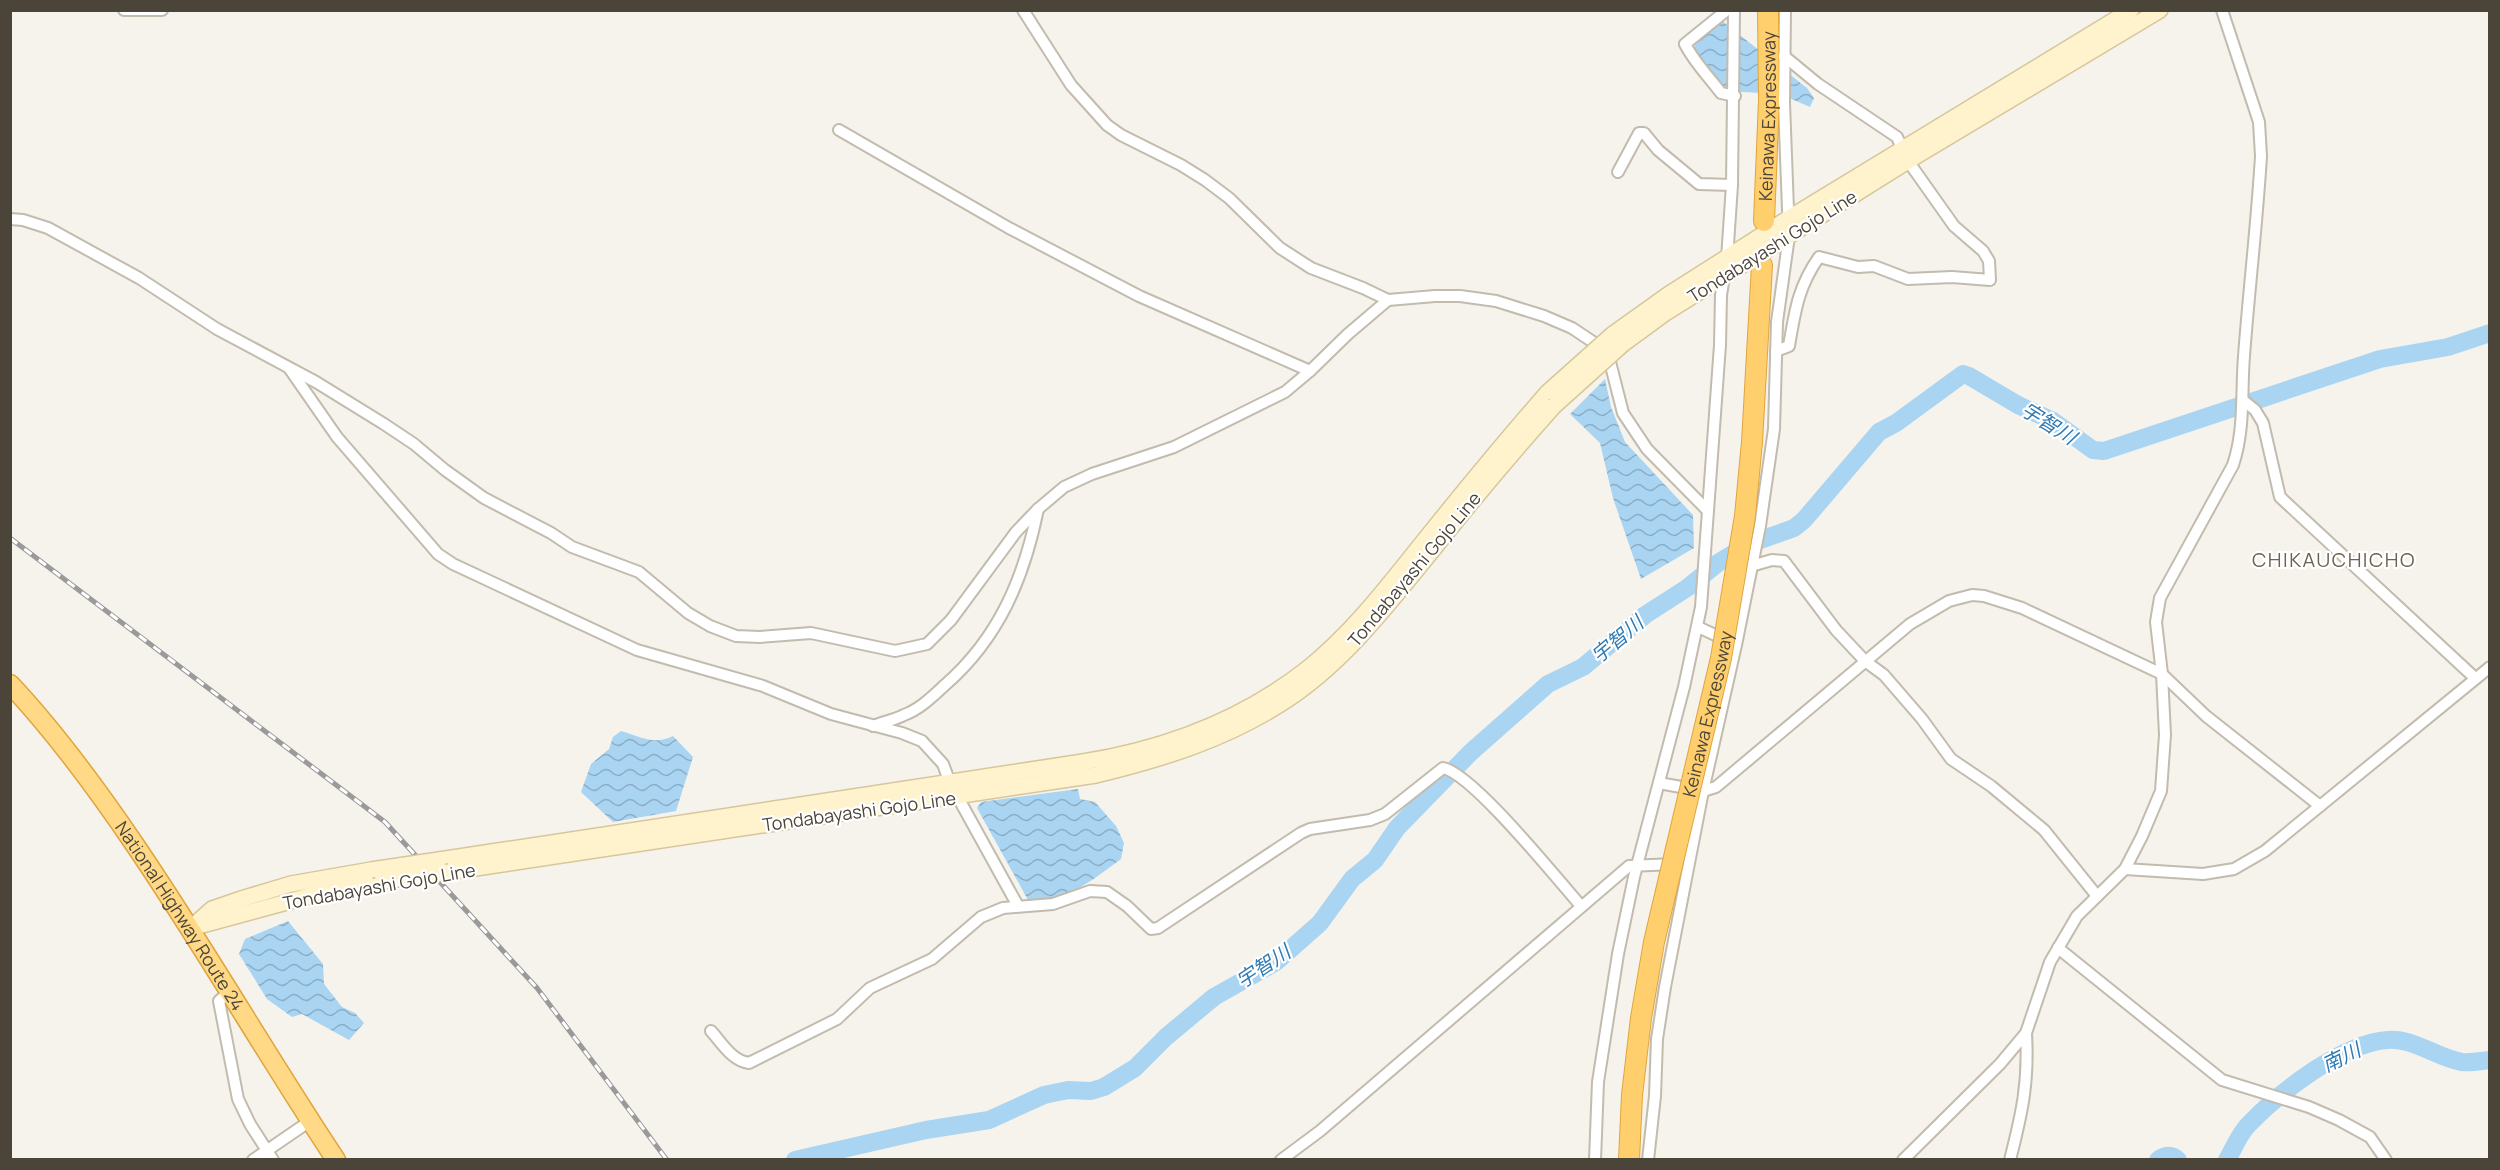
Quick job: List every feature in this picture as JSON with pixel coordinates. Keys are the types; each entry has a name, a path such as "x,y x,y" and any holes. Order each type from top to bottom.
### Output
{"highway":[{"name":"Keinawa Expressway","path":"1764,221 1776,101 1777,53 1768,10"},
{"name":"Keinawa Expressway","path":"1629,1160 1639,1040 1652,953 1752,521 1752,442 1762,265"},
{"name":"National Highway Route 24","path":"10,684 61,742 100,794 191,928 336,1160"}],"main road":[{"name":"Tondabayashi Gojo Line","path":"1618,339 1664,314 1789,236 1906,155 2131,10"},
{"name":"Tondabayashi Gojo Line","path":"191,928 212,909 291,884 377,876 954,790 1152,748 1236,715 1307,669 1351,628 1504,441 1669,294 1789,218 1906,155 2160,10"}],"street":[{"path":"124,10 162,10"},
{"path":"1023,10 1071,85 1107,125 1121,135 1181,165 1205,180 1229,198 1280,248 1311,268 1388,300 1452,296 1496,301 1544,316 1572,328 1593,342 1610,362 1623,413 1647,449 1708,511"},
{"path":"1776,351 1789,346 1795,310 1804,278 1819,257 1858,267 1874,266 1908,279 1952,277 1990,280 1989,261 1983,251 1954,226 1906,155 1898,137 1818,84 1777,53 1785,10"},
{"path":"1903,1160 2000,1064 2026,1033 2050,962 2077,916 2125,870 2161,790 2165,735 2162,674 2156,622 2160,598 2233,465 2240,445 2244,401 2243,366 2261,156 2259,122 2222,10"},
{"path":"1732,13 1685,44 1691,57 1698,62 1721,93 1735,96"},
{"path":"1595,1160 1601,1052 1620,944 1701,607 1732,184 1735,96 1732,13"},
{"path":"1648,1160 1655,1096 1657,1040 1703,791 1736,645 1751,566 1752,521 1774,429 1777,322 1789,236 1776,101"},
{"path":"839,130 1009,228 1139,296 1310,371"},
{"path":"1618,172 1640,133 1644,133 1658,150 1699,184 1732,184"},
{"path":"10,219 23,220 48,228 140,278 217,329 289,367 414,444 484,498 551,533 572,547 639,572 688,613 710,626 735,636 760,638 811,633 895,651 927,644 951,620 1016,532 1064,487 1092,474 1187,441 1285,392 1388,300"},
{"path":"289,367 337,437 438,554 453,564 637,650 763,686 831,714 902,733 922,741 943,764 954,790 1018,906"},
{"path":"2244,401 2255,410 2263,423 2280,497 2475,678"},
{"path":"873,726 905,715 926,702 975,656 993,632 1021,576 1038,509"},
{"path":"1751,566 1772,560 1784,561 1836,630 1865,661 1891,684 1951,759 1991,786 2044,831 2097,896"},
{"path":"1659,783 1703,791 1716,787 1910,624 1949,601 1972,595 1984,596 2022,608 2162,674 2206,716 2320,806"},
{"path":"1698,627 1736,645"},
{"path":"2125,870 2203,874 2234,869 2265,851 2490,667"},
{"path":"711,1031 732,1054 742,1062 749,1063 837,1019 870,988 932,959 981,917 1003,908 1053,904 1090,891 1107,892 1151,929 1158,928 1301,833 1310,829 1370,820 1385,814 1443,768 1459,776 1480,794 1581,906"},
{"path":"1281,1160 1320,1131 1629,866 1689,863"},
{"path":"2058,948 2222,1080 2309,1107 2339,1120 2370,1137 2386,1160"},
{"path":"230,991 219,1001 238,1100 273,1160"},
{"path":"2010,1160 2022,1111 2028,1069 2026,1033"},
{"path":"253,1160 310,1121"}],"water":[{"path":"1721,20 1807,88 1814,98 1810,107 1780,94 1725,91 1694,50 1696,40"},
{"path":"1605,379 1611,407 1625,442 1693,515 1694,548 1641,579 1613,498 1600,443 1570,414"},
{"path":"621,731 653,740 673,736 693,757 676,811 613,822 581,792 591,764 609,749 613,737"},
{"path":"1078,789 1080,799 1095,802 1116,826 1124,843 1121,859 1089,882 1067,893 1055,897 1028,900 977,808 981,802"},
{"path":"288,921 323,964 324,984 342,1007 355,1013 364,1023 349,1040 302,1014 292,1017 267,999 239,954 245,939"}],"waterway":[{"name":"宇智川","path":"795,1160 926,1130 989,1120 1044,1095 1068,1090 1091,1091 1104,1087 1135,1068 1166,1037 1214,997 1276,962 1320,923 1352,879 1375,860 1397,828 1471,752 1548,684 1583,667 1645,615 1687,588 1718,563 1749,544 1794,528 1804,520 1879,432 1896,423 1963,374 2018,405 2053,421 2093,450 2104,451 2380,359 2448,347 2490,333"},
{"name":"南川","path":"2227,1160 2242,1132 2262,1111 2294,1084 2332,1059 2351,1050 2370,1043 2398,1040 2462,1062 2490,1060"},
{"name":"南川","path":"2158,1160 2168,1156 2178,1160"}],"railway":[{"path":"10,538 385,822 537,988 667,1160"}],"district":[{"name":"CHIKAUCHICHO","path":"2334,559"}]}
